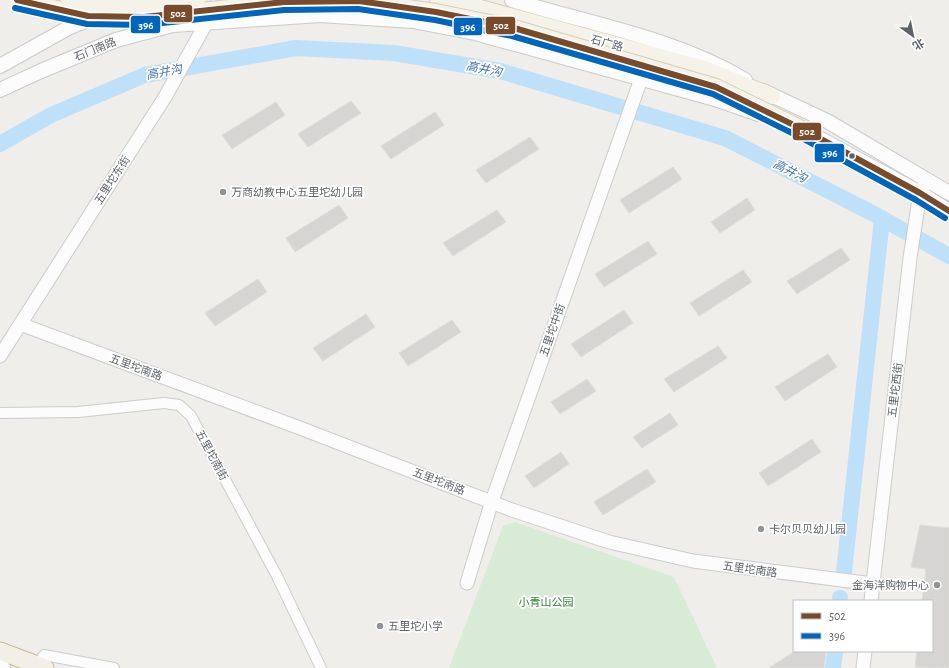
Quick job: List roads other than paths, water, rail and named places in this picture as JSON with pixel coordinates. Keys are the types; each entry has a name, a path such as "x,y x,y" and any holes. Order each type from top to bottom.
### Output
{"highway":[{"path":"3,662 42,666"}],"main road":[{"name":"石广路","path":"17,0 95,16 144,17 284,2 359,1 436,12 514,28 716,87 806,131"},
{"path":"69,0 99,5 164,4 197,0"},
{"path":"0,66 70,27 135,0"},
{"name":"石广路","path":"438,0 480,8 704,70 772,96"},
{"path":"512,0 653,40 720,65 772,96 827,121 949,193"},
{"name":"石门南路","path":"0,90 41,71 116,40 173,25 320,15 413,21 475,33 715,99 806,131 920,193 949,211"}],"street":[{"name":"五里坨东街","path":"0,356 165,97 219,0"},
{"name":"五里坨中街","path":"466,583 492,501 640,79"},
{"name":"五里坨西街","path":"871,600 910,258 920,193 927,180"},
{"name":"五里坨南路","path":"20,324 492,501 512,510 609,542 693,561 873,584"},
{"name":"五里坨南街","path":"0,413 78,412 164,403 179,405 191,416 277,576 321,668"},
{"path":"863,668 865,652"},
{"path":"42,666 44,655 114,668"}],"waterway":[{"name":"高井沟","path":"0,144 51,115 145,75 296,48 394,53 500,71 725,138 874,214 949,256"},
{"path":"844,572 882,219"},
{"path":"833,668 835,652"}],"place":[{"name":"万商幼教中心五里坨幼儿园","path":"223,192"},
{"name":"卡尔贝贝幼儿园","path":"761,529"},
{"name":"金海洋购物中心","path":"937,585"},
{"name":"五里坨小学","path":"380,626"}],"park label":[{"name":"小青山公园","path":"546,602"}]}
